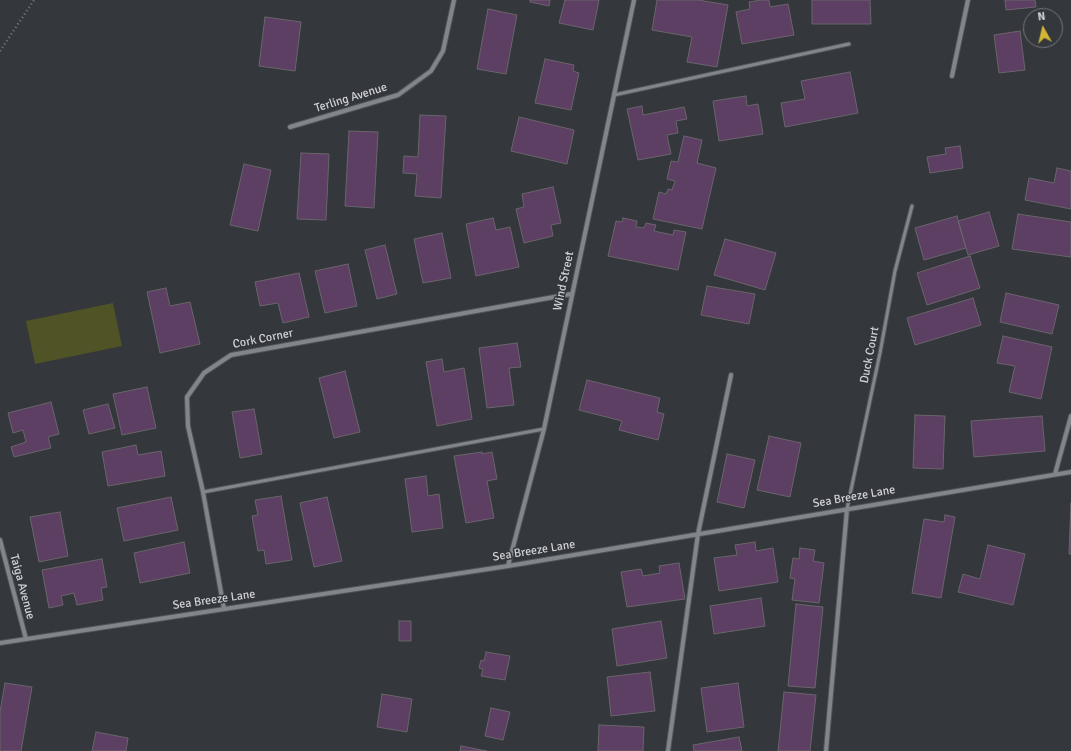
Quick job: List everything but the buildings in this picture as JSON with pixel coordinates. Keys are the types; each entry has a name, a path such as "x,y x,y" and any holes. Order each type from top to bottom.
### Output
{"street":[{"name":"Terling Avenue","path":"290,127 398,95 431,71 443,51 454,0"},
{"name":"Wind Street","path":"508,566 544,429 571,294 634,0"},
{"path":"952,76 968,0"},
{"name":"Cork Corner","path":"224,609 188,426 187,397 204,373 231,355 571,294"},
{"path":"668,751 698,534 731,375"},
{"path":"1055,474 1071,416"},
{"name":"Sea Breeze Lane","path":"0,643 508,566 1071,472"},
{"path":"826,751 847,509"},
{"name":"Taiga Avenue","path":"0,540 26,638"}],"lane":[{"path":"614,95 849,44"},
{"name":"Duck Court","path":"847,509 880,353 896,264 912,206"},
{"path":"202,492 544,429"}],"path":[{"path":"0,51 34,0"}],"green space":[{"path":"113,303 122,346 35,364 26,321"}]}
